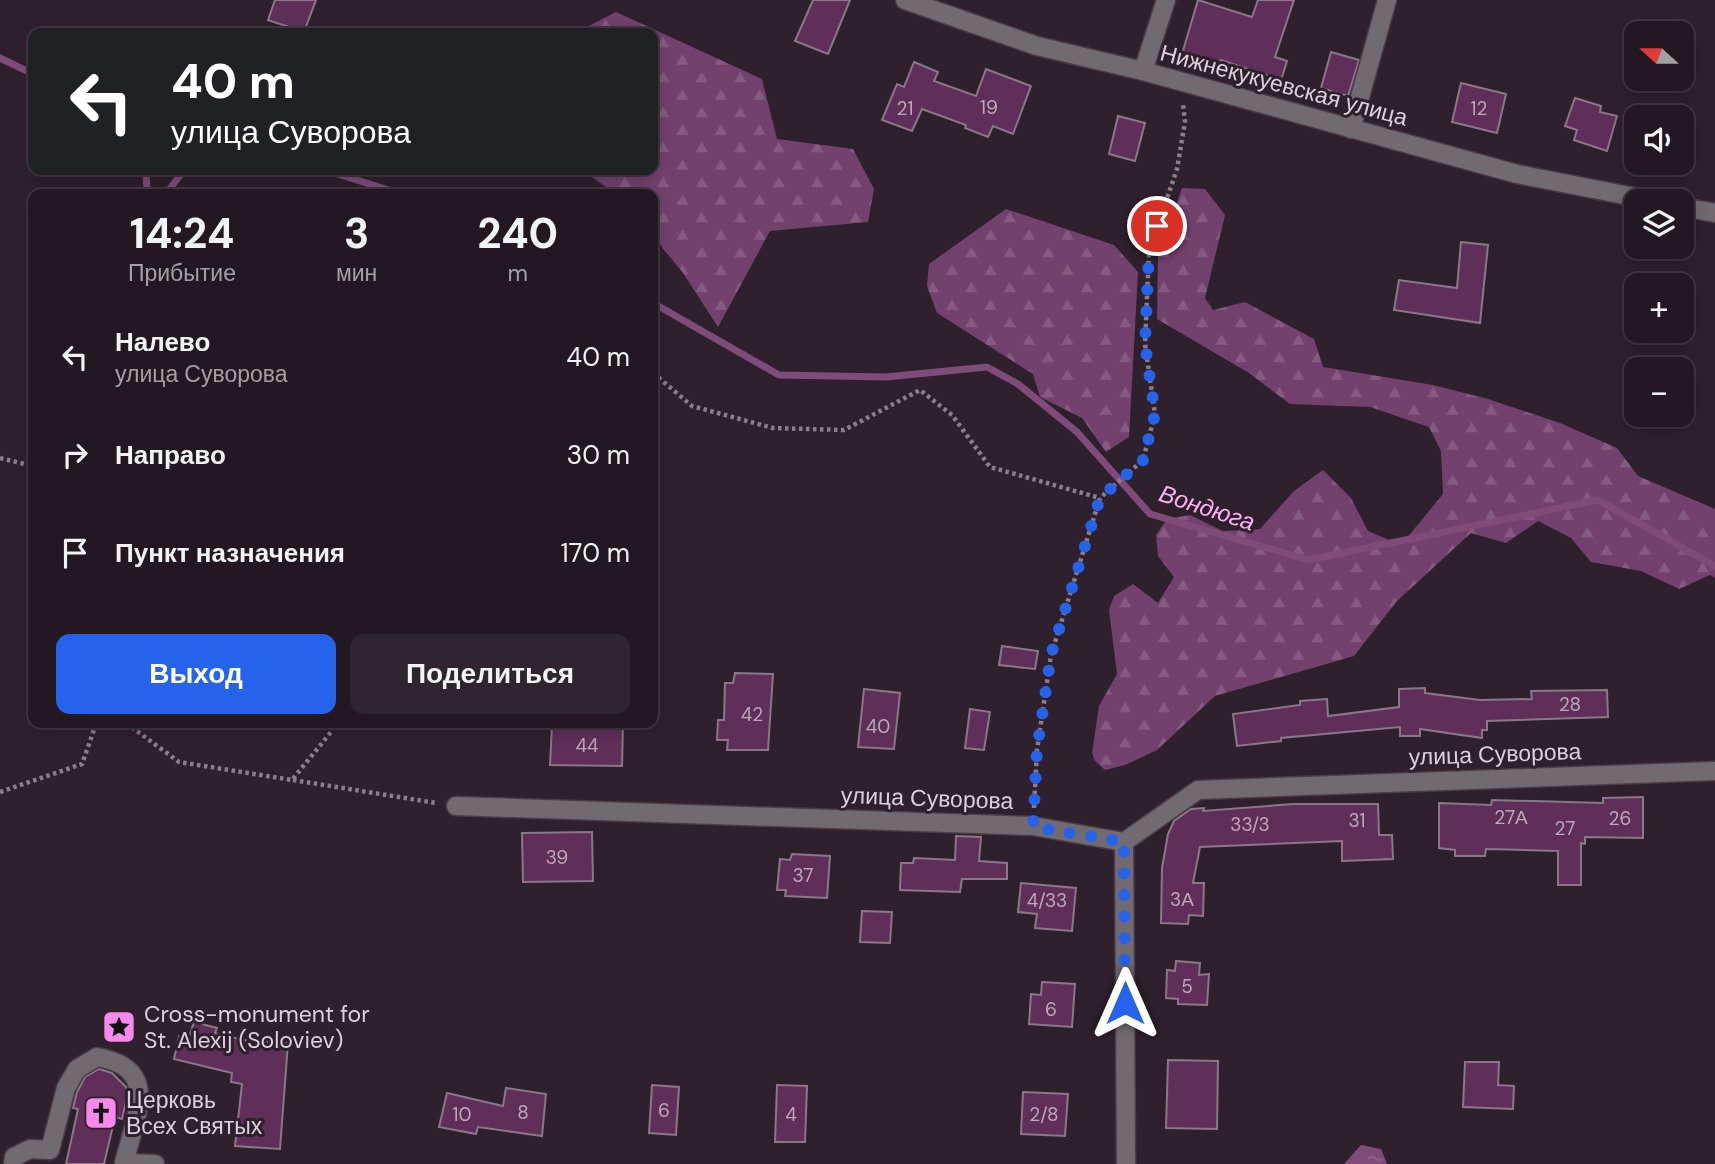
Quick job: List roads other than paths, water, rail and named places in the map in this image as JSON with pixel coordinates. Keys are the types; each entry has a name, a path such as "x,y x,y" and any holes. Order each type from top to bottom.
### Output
{"street":[{"name":"Нижнекукуевская улица","path":"905,0 1037,46 1143,71 1517,174 1624,195"},
{"path":"1143,71 1166,0"},
{"path":"1351,129 1387,0"},
{"path":"1694,209 1715,213"},
{"name":"улица Суворова","path":"456,806 1033,827 1124,842 1198,790 1715,771"},
{"path":"1124,842 1126,1164"},
{"path":"12,1164 14,1157 30,1149 50,1150 66,1088 77,1069 97,1057 116,1060 135,1073 141,1090 124,1163 155,1164"}],"water":[{"path":"1361,1145 1381,1149 1387,1164 1344,1164"}],"waterway":[{"name":"Вондюга","path":"0,58 28,72"},
{"name":"Вондюга","path":"146,175 147,189"},
{"name":"Вондюга","path":"170,189 180,175"},
{"name":"Вондюга","path":"341,175 385,189"},
{"name":"Вондюга","path":"658,306 779,375 886,377 987,367 1018,384 1077,432 1150,514 1309,560 1598,500 1715,566"}],"place":[{"name":"Cross-monument for St. Alexij (Soloviev)","path":"119,1027"},
{"name":"Церковь Всех Святых","path":"101,1113"}]}
